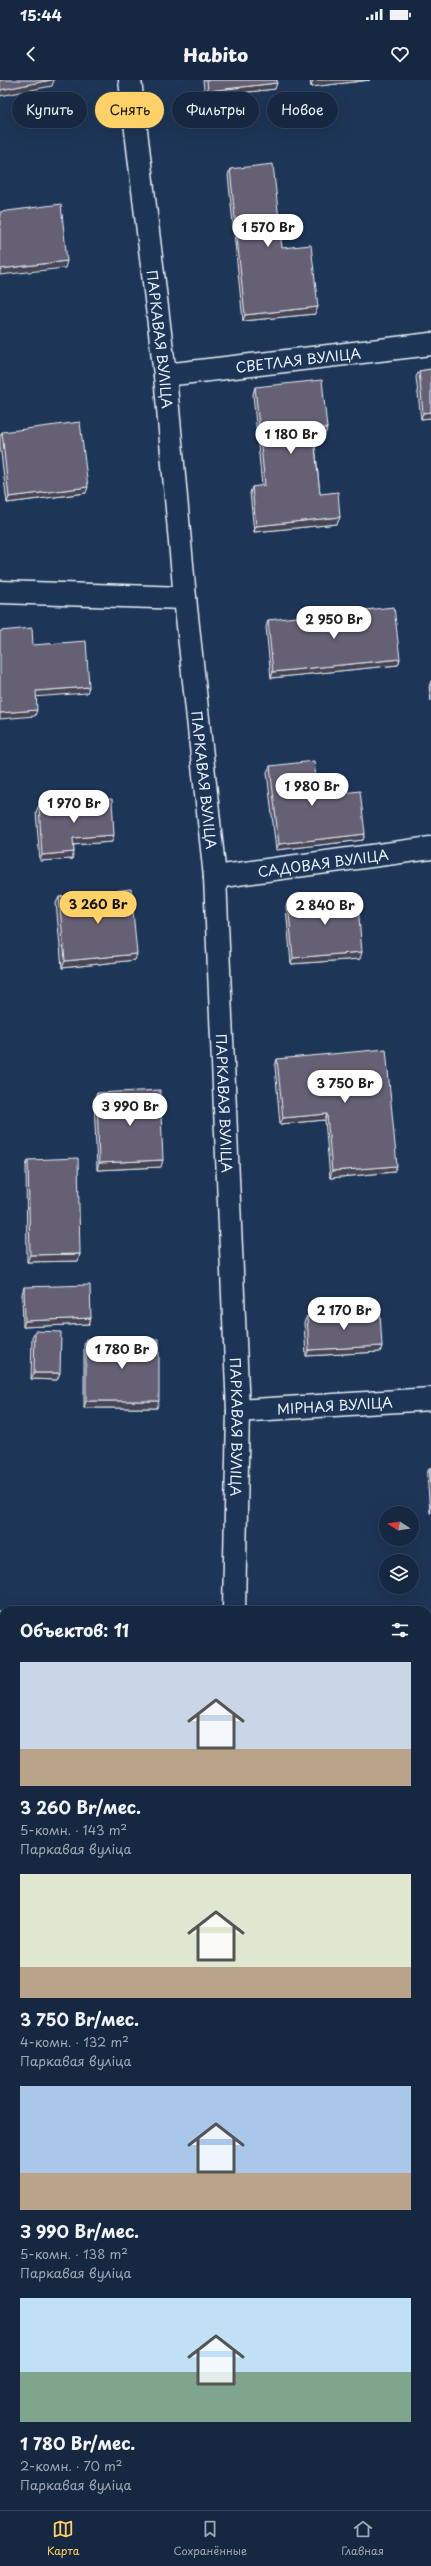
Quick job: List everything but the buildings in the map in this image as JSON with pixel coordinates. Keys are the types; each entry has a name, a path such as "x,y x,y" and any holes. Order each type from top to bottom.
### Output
{"street":[{"name":"ПАРКАВАЯ ВУЛІЦА","path":"130,80 165,375 186,598 215,877 238,1411 234,1606"},
{"name":"СВЕТЛАЯ ВУЛІЦА","path":"165,375 431,344"},
{"path":"0,592 186,598"},
{"name":"САДОВАЯ ВУЛІЦА","path":"215,877 431,848"},
{"name":"МІРНАЯ ВУЛІЦА","path":"238,1411 431,1399"}]}
